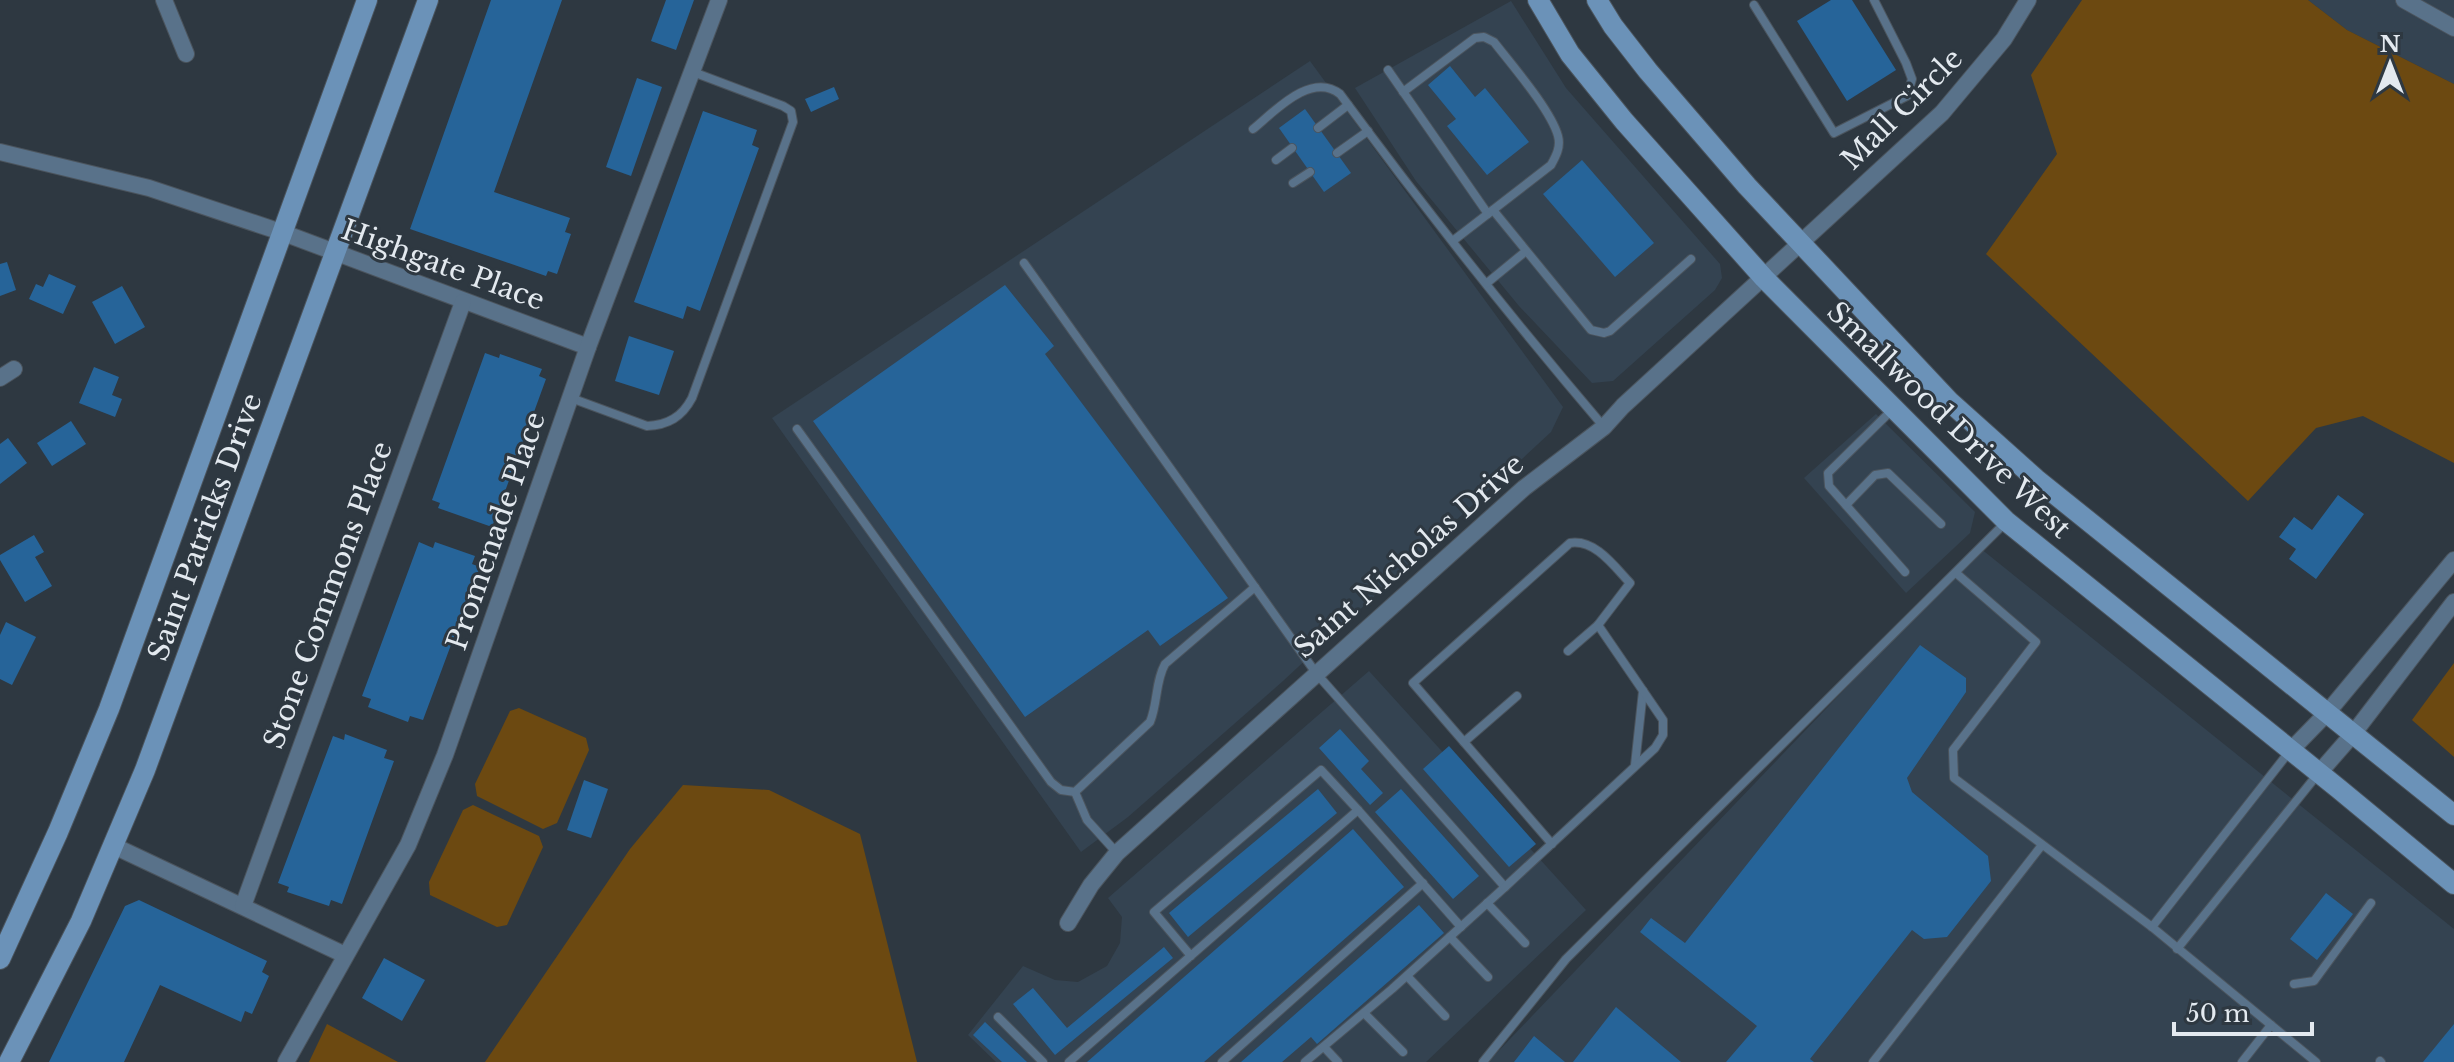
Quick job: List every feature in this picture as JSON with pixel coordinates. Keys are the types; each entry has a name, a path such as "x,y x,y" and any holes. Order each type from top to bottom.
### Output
{"main road":[{"name":"Saint Patricks Drive","path":"0,959 58,832 109,709 367,0"},
{"name":"Saint Patricks Drive","path":"9,1062 81,921 166,716 428,0"},
{"name":"Smallwood Drive West","path":"1538,0 1579,66 1764,278 2006,521 2454,884"},
{"name":"Smallwood Drive West","path":"1597,0 1648,71 1802,245 1950,402 2036,479 2454,815"}],"street":[{"path":"164,0 186,54"},
{"name":"Promenade Place","path":"286,1062 408,845 435,781 588,347 719,0"},
{"name":"Mall Circle","path":"1802,245 1942,113 2004,39 2028,0"},
{"path":"2404,0 2454,28"},
{"name":"Highgate Place","path":"0,152 149,188 281,232 588,347"},
{"name":"Saint Nicholas Drive","path":"1068,923 1091,885 1117,853 1524,488 1604,427 1623,406 1802,245"},
{"name":"Stone Commons Place","path":"243,906 463,302"},
{"path":"2290,751 2327,713 2454,560"},
{"path":"2319,773 2353,734 2454,602"},
{"path":"114,846 345,955"}],"lane":[{"path":"1754,5 1834,133 1907,96 1912,79 1874,0"},
{"path":"1403,92 1475,38 1484,37 1494,42 1535,96 1557,133 1557,154 1551,165 1454,240"},
{"path":"1388,70 1491,212 1591,330 1610,331 1691,259"},
{"path":"570,398 647,426 660,426 672,420 685,411 692,398 793,122 791,111 783,106 693,72"},
{"path":"1253,129 1292,98 1312,88 1335,90 1604,427"},
{"path":"1318,128 1348,105"},
{"path":"1337,153 1368,131"},
{"path":"1276,160 1292,148"},
{"path":"1293,183 1310,172"},
{"path":"1487,283 1526,251"},
{"path":"1024,263 1316,673 1505,887"},
{"path":"1893,409 1828,473 1829,486 1905,572"},
{"path":"797,429 1051,782 1061,790 1075,792"},
{"path":"1846,505 1875,475 1888,473 1941,524"},
{"path":"1483,1062 1566,959 2006,521"},
{"path":"1552,844 1413,683 1570,543 1581,541 1595,548 1630,583 1598,625 1568,651"},
{"path":"1956,573 2036,642 1953,750 1954,778 2152,927 2316,1062"},
{"path":"1075,792 1150,722 1160,673 1165,664 1255,587"},
{"path":"1305,1062 1407,976 1655,748 1663,735 1663,720 1598,625"},
{"path":"1635,766 1643,691"},
{"path":"1464,742 1517,696"},
{"path":"2152,927 2290,751"},
{"path":"1191,956 1154,912 1321,770 1461,927"},
{"path":"2177,949 2319,773"},
{"path":"1075,792 1087,820 1117,853"},
{"path":"1069,1062 1358,810"},
{"path":"1873,1062 2042,845"},
{"path":"1222,1062 1423,883"},
{"path":"1487,903 1525,943"},
{"path":"2294,984 2314,981 2371,903"},
{"path":"1450,937 1488,977"},
{"path":"1407,976 1445,1016"},
{"path":"1364,1013 1403,1052"},
{"path":"998,1017 1043,1062"},
{"path":"2242,1062 2271,1025"},
{"path":"1324,1047 1338,1062"}],"shaded area":[{"path":"2082,0 2308,0 2347,30 2454,84 2454,463 2363,416 2316,428 2248,501 1986,254 2057,154 2031,75"},
{"path":"2308,0 2454,0 2454,84 2347,30"},
{"path":"1511,1 1566,88 1720,264 1722,278 1715,290 1613,381 1592,383 1519,306 1416,181 1355,88"},
{"path":"1310,61 1563,407 1551,432 1283,681 1128,817 1081,852 772,418"},
{"path":"1876,414 1975,512 1970,533 1906,593 1804,478"},
{"path":"1980,548 2454,929 2454,1062 1488,1062"},
{"path":"2454,663 2454,757 2412,720"},
{"path":"1369,671 1586,910 1426,1062 996,1062 968,1035 1023,966 1055,980 1078,982 1107,966 1120,943 1122,917 1108,898"},
{"path":"519,708 586,738 589,750 557,823 543,829 477,796 475,784 510,711"},
{"path":"683,785 769,790 860,834 917,1062 485,1062 630,849"},
{"path":"473,805 539,836 543,847 507,925 497,927 430,895 429,882 463,810"},
{"path":"327,1024 398,1062 309,1062"}],"building":[{"path":"491,0 562,0 494,192 570,218 565,232 571,234 557,274 548,271 546,276 410,229"},
{"path":"666,0 694,0 676,50 651,41"},
{"path":"1831,0 1852,0 1896,70 1847,101 1797,21"},
{"path":"1450,66 1475,97 1485,88 1529,142 1487,175 1447,126 1456,119 1428,85"},
{"path":"637,78 662,87 631,176 606,167"},
{"path":"834,87 839,99 811,112 805,99"},
{"path":"1305,109 1351,173 1324,192 1279,128"},
{"path":"703,111 757,130 752,145 759,148 700,311 687,306 683,319 634,302"},
{"path":"1582,160 1654,243 1615,277 1543,194"},
{"path":"7,262 16,290 0,296 0,264"},
{"path":"49,274 76,286 63,314 29,299 36,284 43,287"},
{"path":"1005,285 1054,346 1045,354 1228,598 1160,646 1148,630 1025,717 813,421"},
{"path":"122,286 145,327 115,344 92,302"},
{"path":"629,336 674,351 659,395 615,381"},
{"path":"485,353 499,358 500,354 542,369 539,376 546,379 492,527 438,508 440,503 432,500"},
{"path":"94,367 119,377 112,395 122,399 115,417 79,403"},
{"path":"71,421 86,444 52,466 37,443"},
{"path":"8,438 27,463 0,484 0,444"},
{"path":"2338,495 2364,514 2316,579 2289,559 2296,549 2279,537 2294,517 2312,530"},
{"path":"34,535 44,552 35,557 52,586 25,602 0,555"},
{"path":"419,542 433,548 435,542 475,556 472,564 480,567 423,720 410,716 408,722 368,707 371,699 362,696"},
{"path":"6,622 36,637 12,685 0,679 0,635"},
{"path":"1920,645 1966,678 1966,692 1907,778 1912,792 1988,856 1991,881 1947,937 1924,939 1912,930 1810,1059 1814,1062 1726,1062 1757,1026 1640,932 1651,918 1685,943"},
{"path":"1340,729 1369,761 1361,769 1383,793 1370,805 1319,748"},
{"path":"345,734 387,750 384,758 394,761 342,904 331,900 329,906 287,892 289,887 278,883 333,736 344,740"},
{"path":"1449,746 1536,844 1509,867 1423,769"},
{"path":"584,780 608,789 591,838 567,830"},
{"path":"1318,789 1337,813 1188,937 1169,913"},
{"path":"1401,789 1479,876 1453,899 1375,812"},
{"path":"1353,829 1404,887 1204,1062 1087,1062"},
{"path":"2326,893 2353,914 2317,960 2290,939"},
{"path":"139,900 267,961 262,972 269,976 252,1014 245,1011 241,1022 160,985 124,1062 49,1062 125,906"},
{"path":"1419,905 1444,933 1317,1044 1311,1037 1282,1062 1241,1062"},
{"path":"1164,947 1173,958 1055,1055 1013,1004 1033,988 1067,1028"},
{"path":"384,958 425,980 402,1021 362,998"},
{"path":"1616,1007 1681,1062 1573,1062"},
{"path":"985,1022 1027,1062 1002,1062 973,1035"},
{"path":"2454,1024 2454,1062 2423,1062"},
{"path":"1534,1036 1565,1062 1514,1062"}]}
